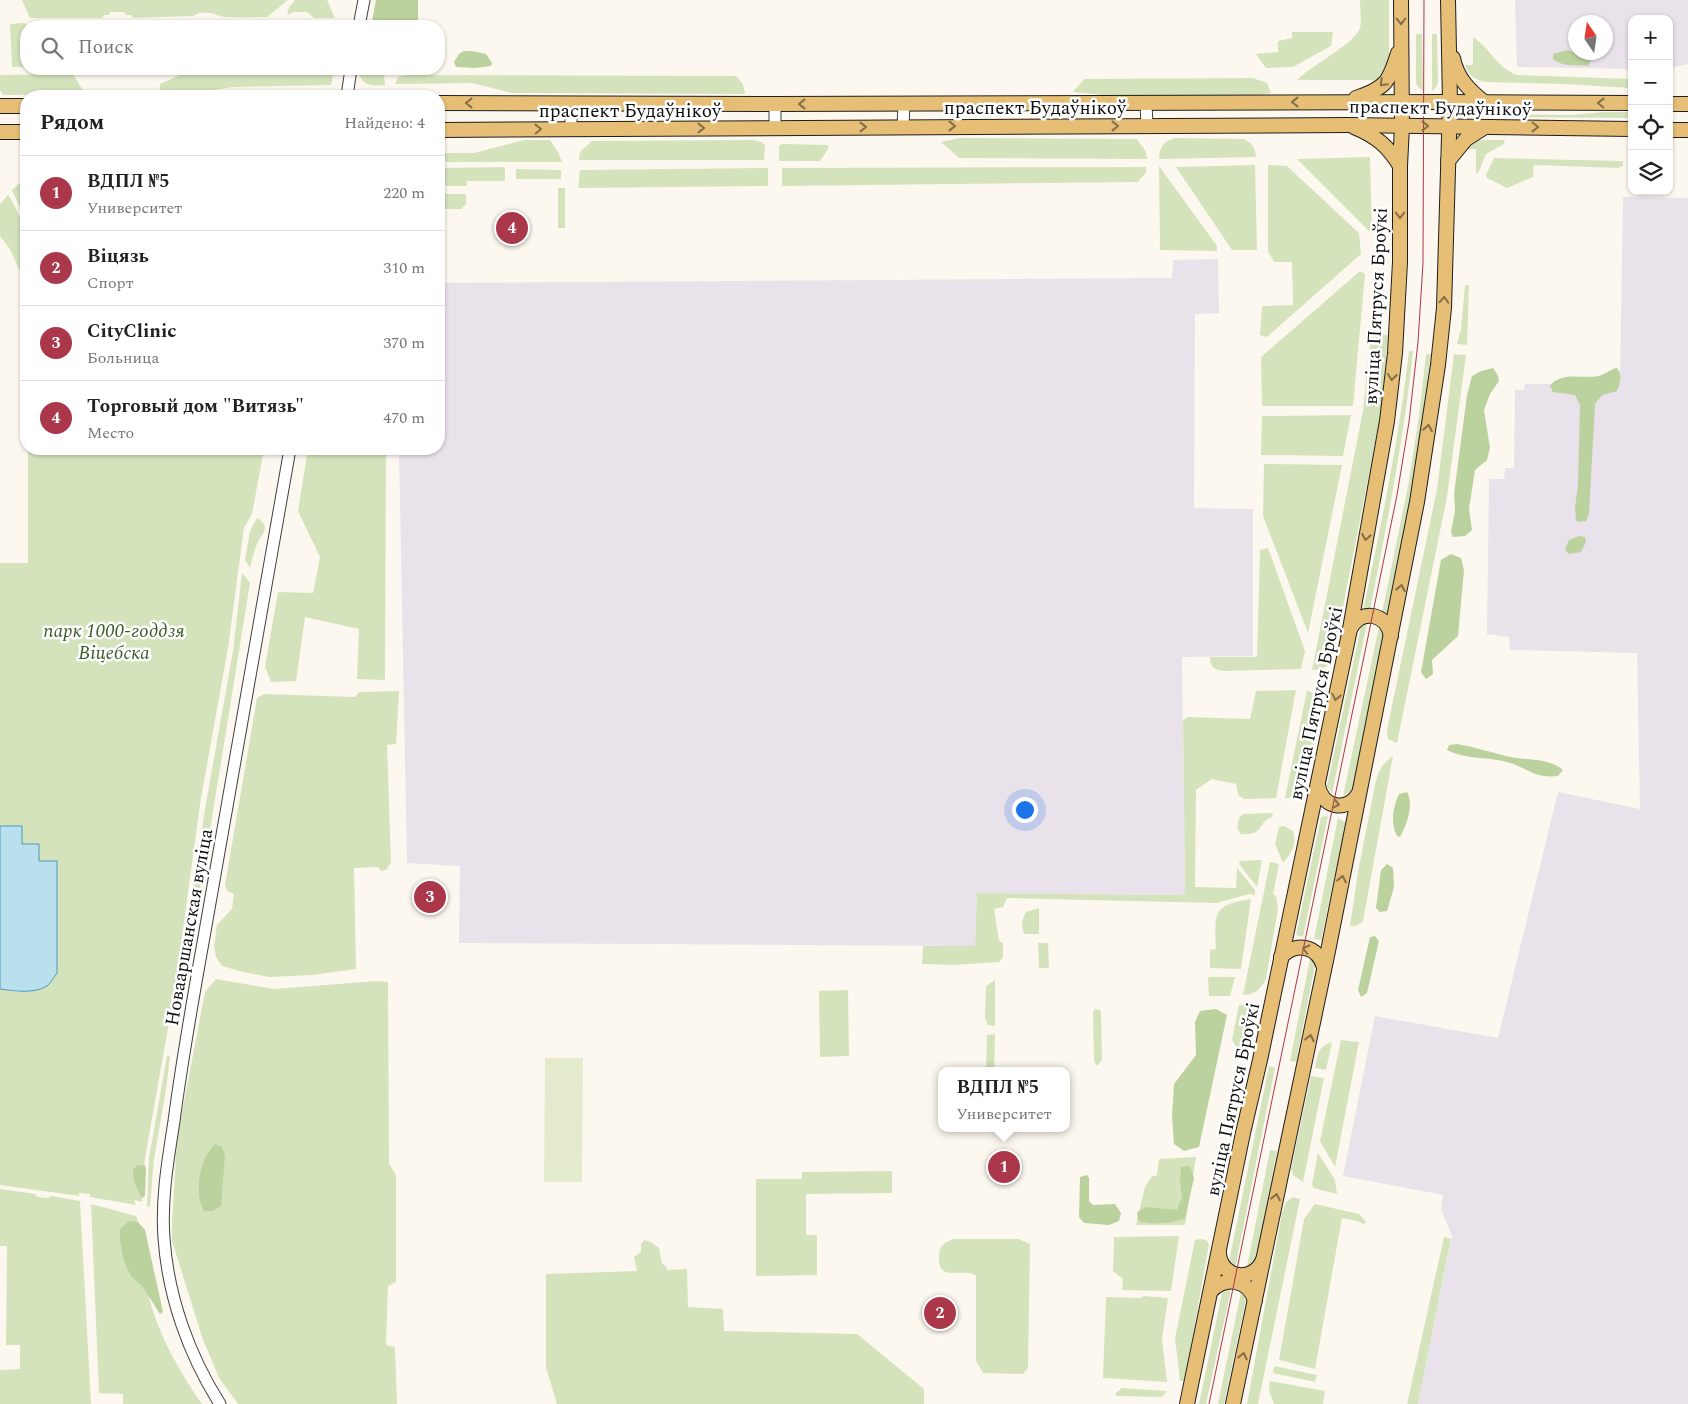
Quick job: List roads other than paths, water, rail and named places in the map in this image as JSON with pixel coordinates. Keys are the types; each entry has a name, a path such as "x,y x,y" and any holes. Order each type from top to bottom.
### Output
{"main road":[{"name":"вуліца Пятруся Броўкі","path":"1187,1404 1350,629 1387,421 1395,353 1400,262 1401,0"},
{"path":"1233,1404 1391,636 1417,502 1438,365 1444,308 1450,102 1448,0"},
{"path":"1449,40 1456,70 1473,93 1484,102"},
{"path":"1344,102 1374,92 1385,84 1394,68 1401,43"},
{"name":"праспект Будаўнікоў","path":"445,103 1628,103"},
{"path":"1673,104 1688,104"},
{"path":"0,106 20,106"},
{"path":"1348,125 1370,134 1379,141 1393,155 1400,166"},
{"name":"праспект Будаўнікоў","path":"445,130 1348,125 1628,129"},
{"path":"1448,161 1466,139 1486,126"},
{"path":"1673,130 1688,130"},
{"path":"0,132 20,132"},
{"path":"1350,629 1360,618 1370,615 1385,622 1391,636"},
{"path":"1318,785 1319,791 1325,800 1335,806 1347,805 1359,793"},
{"path":"1281,957 1295,948 1311,949 1320,957 1324,967"},
{"path":"1219,1253 1225,1268 1239,1276 1254,1272 1264,1260"},
{"path":"1211,1291 1226,1282 1238,1282 1247,1287 1255,1300"}],"street":[{"path":"360,20 364,0"},
{"path":"348,90 350,75"},
{"path":"1146,102 1147,126"},
{"path":"571,104 571,129"},
{"path":"775,104 775,128"},
{"path":"903,127 904,104"},
{"name":"Новааршанская вуліца","path":"220,1404 205,1380 185,1335 172,1292 164,1242 165,1193 192,998 289,455"}],"water":[{"path":"0,826 22,826 22,844 39,844 39,861 57,861 57,973 51,982 42,989 24,991 0,989"}],"tram line":[{"path":"1209,1404 1397,495 1409,422 1418,342 1423,263 1424,0"}],"place":[{"name":"Торговый дом \"Витязь\"","path":"512,228"},
{"name":"CityClinic","path":"430,897"},
{"name":"ВДПЛ №5","path":"1004,1167"},
{"name":"Віцязь","path":"940,1313"}],"park label":[{"name":"парк 1000-годдзя Віцебска","path":"114,641"}]}
